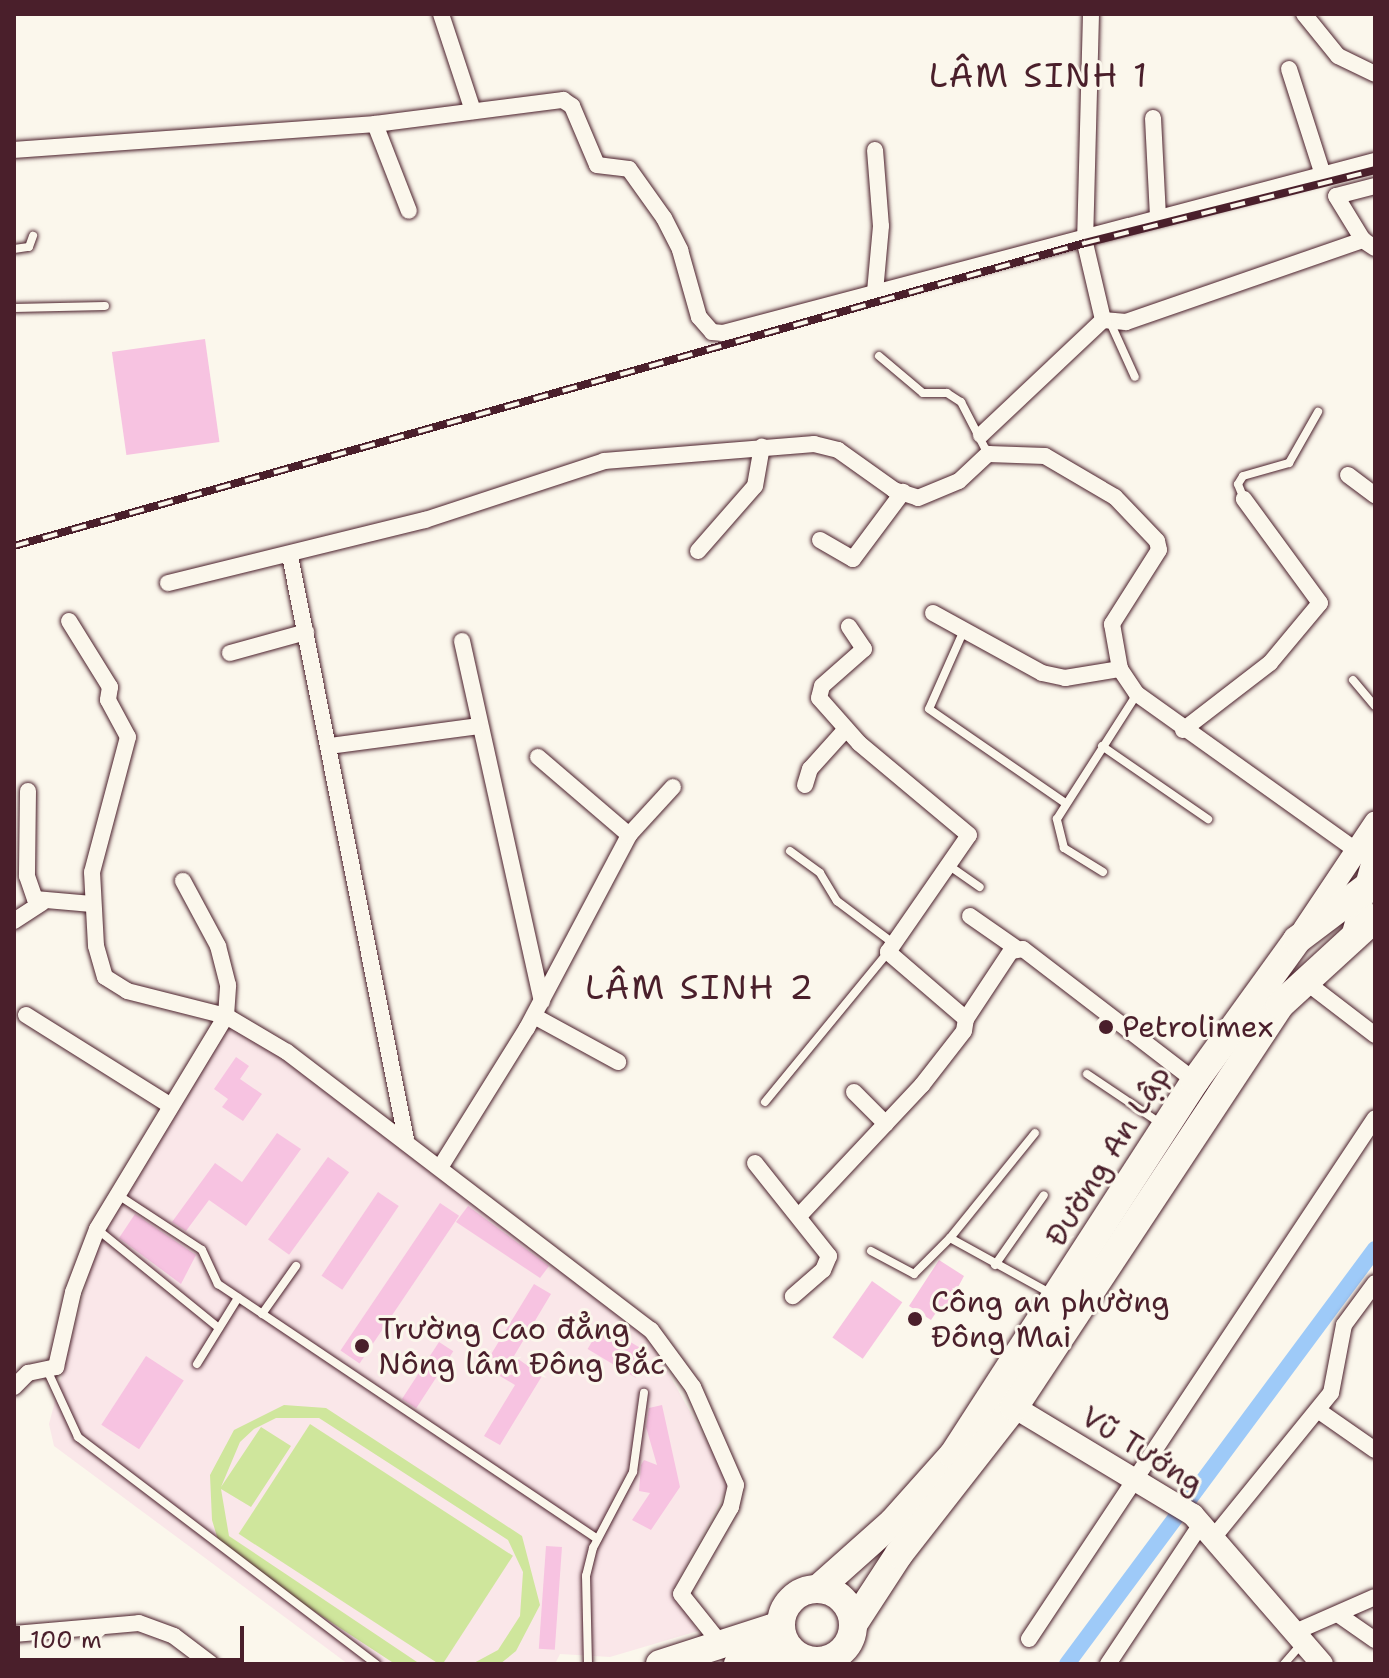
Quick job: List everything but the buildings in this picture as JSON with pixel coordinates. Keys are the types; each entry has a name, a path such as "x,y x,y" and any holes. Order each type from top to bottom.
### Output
{"highway":[{"name":"Đường An Lập","path":"819,1588 893,1522 953,1455 1060,1298 1195,1081 1297,940 1370,885"},
{"name":"Đường An Lập","path":"854,1623 899,1554 1014,1407 1231,1076 1309,974 1375,918"},
{"path":"1297,940 1309,974"},
{"path":"660,1664 791,1648 816,1661 834,1660 850,1642 854,1623 847,1603 819,1588 792,1599 791,1648"}],"street":[{"path":"441,14 473,111"},
{"path":"1091,14 1085,235 1106,321"},
{"path":"1304,14 1338,56 1375,74"},
{"path":"1289,69 1323,175"},
{"path":"14,150 375,124 554,99 572,106 597,165 629,169 664,218 683,258 694,306 712,332 1375,161"},
{"path":"1153,118 1158,217"},
{"path":"375,124 409,211"},
{"path":"875,150 881,226 875,292"},
{"path":"981,435 1106,321 1126,322 1369,244 1336,196 1375,186"},
{"path":"168,583 290,556 604,461 762,447 827,446 918,498 948,486 988,454 1053,459 1115,497 1157,541 1159,550 1112,624 1120,669 1137,694 1183,730 1366,852 1370,885 1352,937"},
{"path":"698,551 755,486 762,447"},
{"path":"1348,475 1375,495"},
{"path":"820,540 853,559 903,492"},
{"path":"1183,730 1270,663 1320,603 1244,499"},
{"path":"290,556 406,1139"},
{"path":"933,613 1042,673 1065,678 1120,669"},
{"path":"69,621 110,687 108,700 128,737 94,849 92,904 99,964 113,986 226,1016 287,1052 634,1314 693,1387 725,1454 736,1497 681,1594 730,1654"},
{"path":"849,627 864,649 819,692 846,729 969,835 951,867 890,947 966,1019"},
{"path":"230,653 306,632"},
{"path":"462,641 538,1008 618,1062"},
{"path":"329,746 479,726"},
{"path":"805,785 810,769 846,729"},
{"path":"538,757 629,835"},
{"path":"441,1166 538,1008 629,835 673,787"},
{"path":"28,791 21,846 29,888 42,903"},
{"path":"1297,940 1366,852 1375,823"},
{"path":"14,1387 28,1373 48,1372 56,1367 73,1292 97,1229 226,1016 228,985 218,946 183,881"},
{"path":"14,921 42,903 92,904"},
{"path":"970,916 1195,1081"},
{"path":"799,1216 886,1124 964,1031 966,1019 1016,948"},
{"path":"1309,974 1375,1035"},
{"path":"26,1015 171,1106"},
{"path":"854,1092 886,1124"},
{"path":"1029,1639 1375,1118"},
{"path":"755,1163 829,1256 823,1270 793,1296"},
{"path":"1108,1664 1203,1526 1319,1411 1331,1393 1344,1325 1375,1283"},
{"name":"Vũ Tướng","path":"1014,1407 1171,1501 1203,1526 1322,1664"},
{"path":"1319,1411 1375,1450"},
{"path":"1299,1637 1375,1597"},
{"path":"1339,1615 1375,1640"},
{"path":"14,1634 139,1623 174,1636 211,1664"}],"lane":[{"path":"14,249 29,247 33,236"},
{"path":"14,308 105,306"},
{"path":"1106,321 1135,377"},
{"path":"879,356 923,393 954,397 981,435 988,454"},
{"path":"1244,499 1238,484 1243,476 1289,463 1318,412"},
{"path":"964,630 929,709 1064,802"},
{"path":"1353,680 1375,706"},
{"path":"1103,872 1064,848 1057,819 1064,802 1137,694"},
{"path":"1102,746 1208,819"},
{"path":"765,1102 890,947 837,901 820,873 790,851"},
{"path":"951,867 980,887"},
{"path":"1087,1074 1166,1127"},
{"path":"871,1251 914,1274 950,1238 1035,1133"},
{"path":"117,1194 202,1250 218,1284 597,1539"},
{"path":"995,1265 1044,1195"},
{"path":"97,1229 219,1328"},
{"path":"950,1238 1060,1298"},
{"path":"262,1314 296,1266"},
{"path":"197,1364 238,1298"},
{"path":"48,1372 78,1437 376,1664"},
{"path":"588,1664 586,1576 597,1539 633,1472 644,1393"},
{"path":"1284,1664 1299,1637"}],"shaded area":[{"name":"Trường Cao đẳng Nông lâm Đông Bắc","path":"232,1019 646,1333 730,1483 672,1592 698,1631 610,1657 560,1654 555,1664 348,1664 54,1446 49,1424 97,1243"}],"green space":[{"path":"284,1405 326,1408 522,1536 540,1605 516,1651 500,1664 472,1664 498,1650 520,1616 523,1572 508,1540 319,1418 276,1418 254,1429 240,1442 221,1487 261,1427 291,1446 251,1507 221,1489 229,1536 420,1664 395,1664 236,1560 218,1540 212,1520 210,1475 234,1430"},
{"path":"310,1424 513,1556 443,1664 439,1664 239,1534"}],"waterway":[{"path":"1067,1664 1375,1249"}],"railway":[{"path":"14,546 1085,243 1375,170"}],"place":[{"name":"Petrolimex","path":"1106,1027"},
{"name":"Công an phường Đông Mai","path":"915,1319"},
{"name":"Trường Cao đẳng Nông lâm Đông Bắc","path":"362,1346"}],"district":[{"name":"LÂM SINH 1","path":"1039,76"},
{"name":"LÂM SINH 2","path":"700,988"}]}
